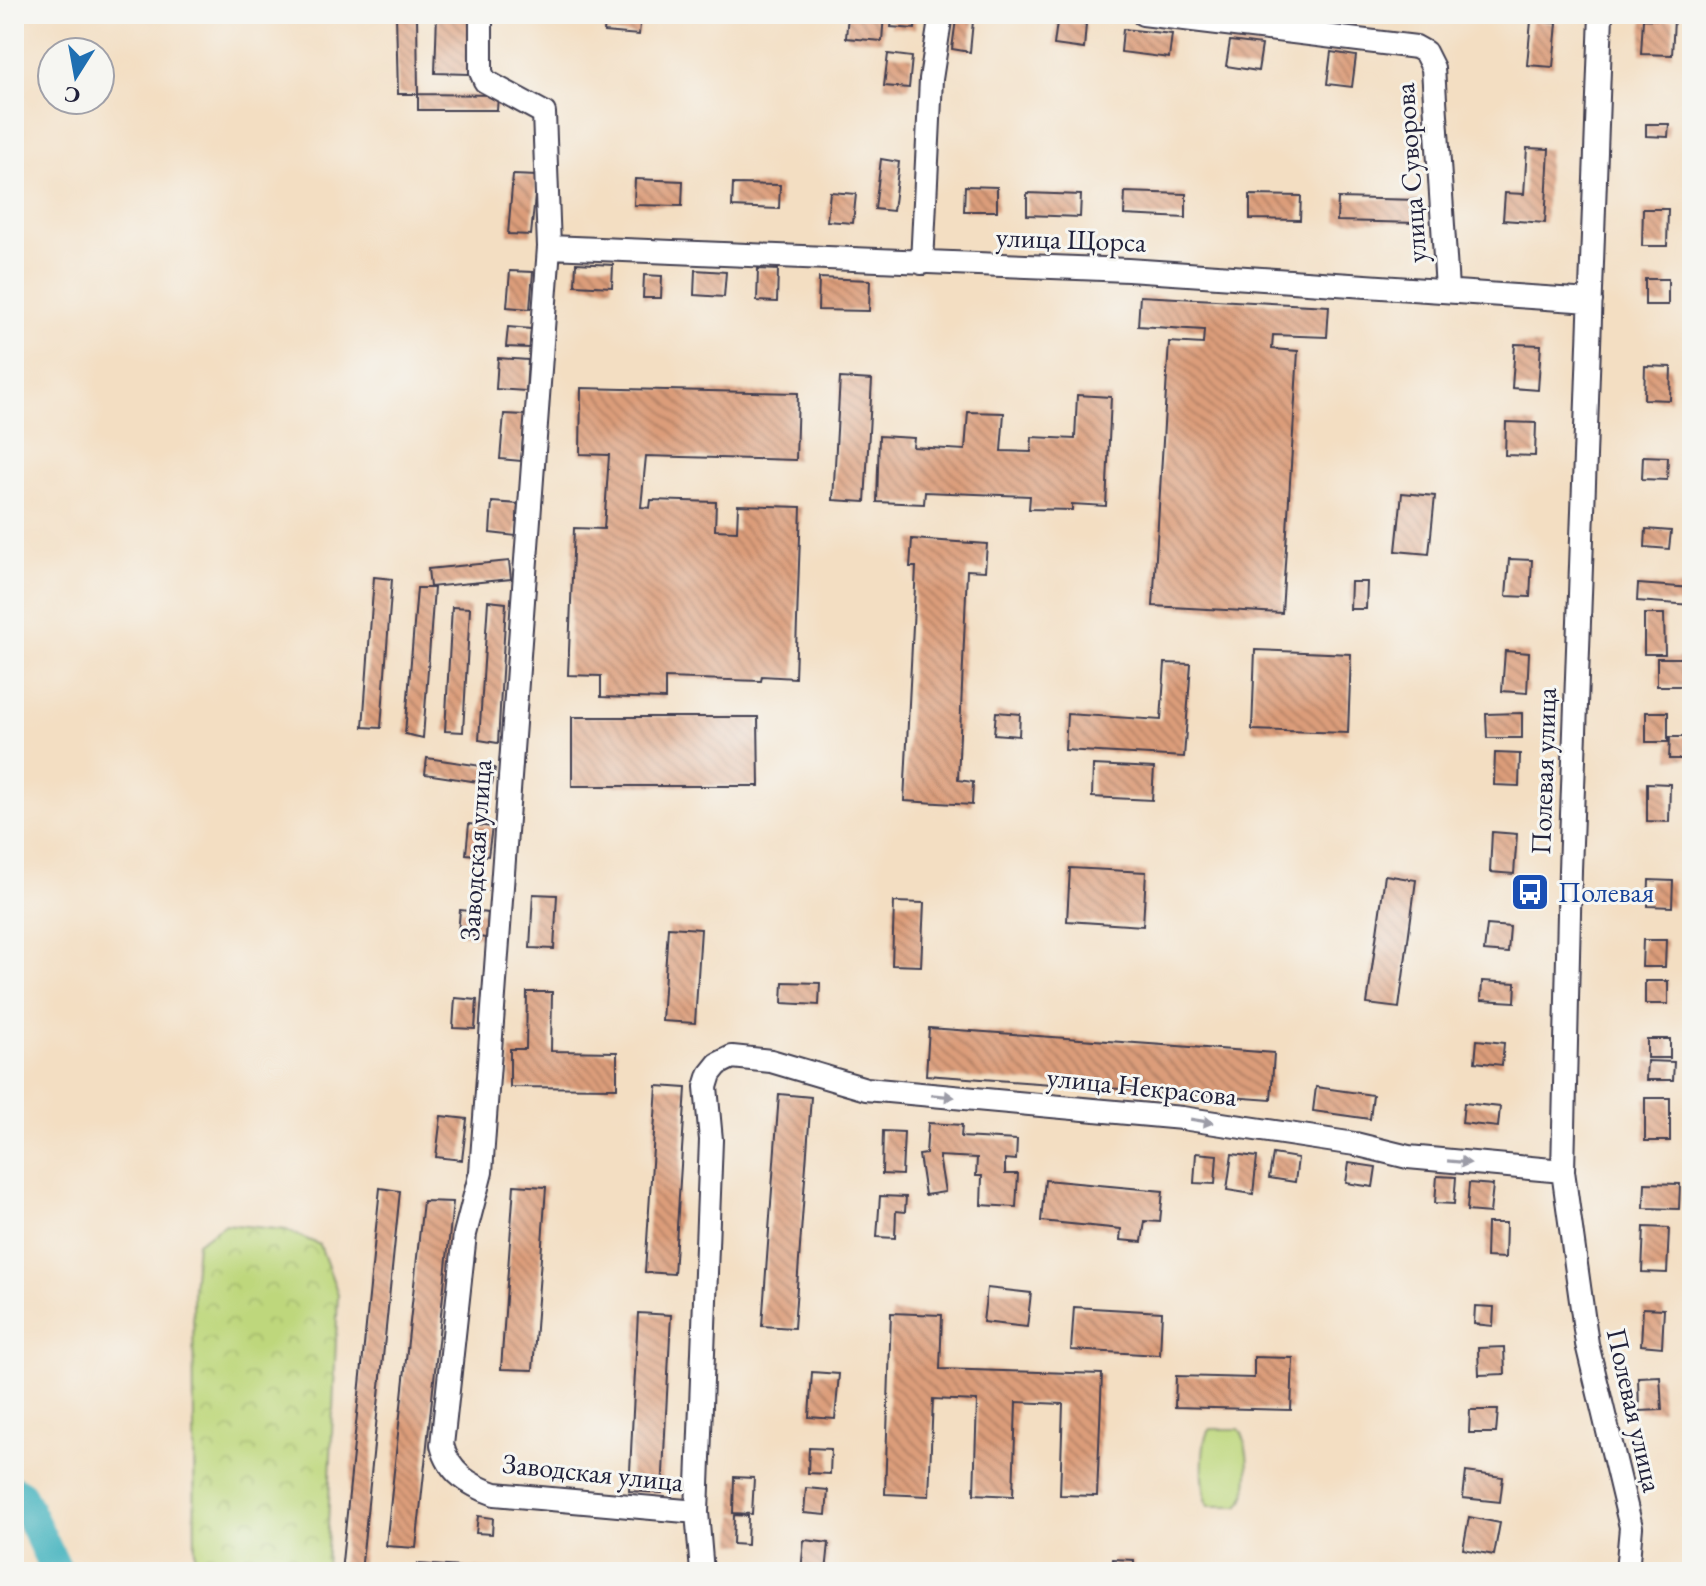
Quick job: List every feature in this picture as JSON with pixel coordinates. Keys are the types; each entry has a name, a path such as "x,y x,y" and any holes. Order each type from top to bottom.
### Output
{"street":[{"name":"Заводская улица","path":"481,14 481,72 485,81 544,113 549,247 481,1172 465,1234 442,1445 454,1471 466,1481 495,1494 697,1512"},
{"path":"922,263 931,79 941,14"},
{"name":"улица Суворова","path":"1143,14 1416,47 1425,52 1433,68 1447,289"},
{"name":"Полевая улица","path":"1601,14 1570,854 1563,1171 1587,1344 1631,1527 1627,1572"},
{"name":"улица Щорса","path":"549,247 1128,270 1591,301"},
{"name":"улица Некрасова","path":"718,1064 732,1057 771,1061 866,1089 1182,1118 1355,1144 1408,1157 1563,1171"},
{"name":"Заводская улица","path":"702,1572 697,1512 711,1140 706,1087 710,1074 718,1064"}],"green space":[{"path":"225,1224 286,1230 320,1245 338,1294 326,1572 199,1572 195,1565 193,1289 197,1243"},
{"path":"1210,1429 1239,1429 1243,1435 1248,1480 1239,1506 1209,1506 1206,1500 1203,1455"}],"building":[{"path":"396,14 417,14 418,94 398,94"},
{"path":"437,14 471,14 469,74 435,73"},
{"path":"606,14 641,14 639,35 604,32"},
{"path":"848,14 884,14 882,41 846,38"},
{"path":"893,14 916,14 915,29 891,27"},
{"path":"956,19 973,21 970,52 952,49"},
{"path":"1643,19 1674,20 1672,55 1641,54"},
{"path":"1531,21 1557,23 1553,67 1527,65"},
{"path":"1057,22 1086,24 1084,49 1054,45"},
{"path":"1123,29 1172,34 1169,58 1121,52"},
{"path":"1230,41 1262,45 1258,71 1226,66"},
{"path":"1331,52 1356,56 1352,87 1327,84"},
{"path":"888,54 912,57 909,88 884,86"},
{"path":"418,94 498,95 497,110 418,110"},
{"path":"1646,124 1669,124 1668,137 1646,136"},
{"path":"1527,148 1549,149 1545,223 1503,220 1505,193 1524,194"},
{"path":"881,159 899,162 893,211 875,209"},
{"path":"513,175 537,176 531,235 508,234"},
{"path":"635,179 683,181 682,206 634,205"},
{"path":"733,184 780,185 779,209 732,207"},
{"path":"965,186 997,187 997,211 964,211"},
{"path":"830,192 856,194 853,223 827,221"},
{"path":"1125,192 1186,194 1186,218 1124,215"},
{"path":"1027,193 1081,195 1080,217 1027,215"},
{"path":"1250,195 1301,196 1300,220 1250,219"},
{"path":"1338,198 1419,200 1418,223 1337,221"},
{"path":"1643,209 1668,209 1667,246 1642,246"},
{"path":"576,263 613,265 612,287 575,285"},
{"path":"758,269 778,270 777,302 757,301"},
{"path":"695,270 726,272 724,297 694,295"},
{"path":"510,271 533,272 530,309 507,307"},
{"path":"644,275 662,276 661,298 643,298"},
{"path":"819,278 870,280 869,311 818,310"},
{"path":"1645,279 1668,279 1668,305 1645,305"},
{"path":"1140,296 1329,306 1327,337 1273,335 1272,349 1298,351 1282,613 1153,606 1169,342 1203,344 1204,330 1138,326"},
{"path":"508,327 531,329 530,348 506,347"},
{"path":"1515,344 1541,345 1538,390 1512,388"},
{"path":"498,358 528,360 526,391 496,389"},
{"path":"1645,366 1671,367 1670,400 1644,399"},
{"path":"840,378 872,380 865,502 833,500"},
{"path":"581,388 798,393 796,460 646,456 641,507 650,508 651,500 716,502 715,530 737,531 738,505 801,507 795,678 762,676 761,681 665,678 665,699 601,697 601,676 568,675 574,528 604,529 609,455 580,454"},
{"path":"1077,395 1111,397 1106,506 1072,504 1072,510 1029,509 1030,496 925,492 924,504 877,502 879,436 914,438 913,447 965,450 968,412 1004,413 1001,451 1031,452 1032,437 1075,439"},
{"path":"504,414 525,415 521,461 500,459"},
{"path":"1506,422 1536,423 1535,456 1505,455"},
{"path":"1643,456 1668,457 1667,480 1642,479"},
{"path":"1402,493 1435,496 1429,554 1396,551"},
{"path":"492,502 518,504 516,536 490,533"},
{"path":"1646,529 1671,531 1669,549 1645,547"},
{"path":"912,539 987,544 985,571 967,570 958,780 973,782 972,805 904,801 916,567 910,567"},
{"path":"1509,559 1532,560 1530,597 1506,596"},
{"path":"509,561 511,579 430,587 428,569"},
{"path":"374,577 392,579 381,728 363,727"},
{"path":"1351,582 1367,582 1366,609 1350,609"},
{"path":"1638,584 1692,588 1692,605 1637,601"},
{"path":"417,588 434,588 423,738 405,734"},
{"path":"488,601 506,603 498,743 479,740"},
{"path":"452,607 470,608 463,732 445,731"},
{"path":"1644,614 1664,614 1665,654 1644,654"},
{"path":"1255,650 1351,654 1348,733 1252,730"},
{"path":"1505,651 1529,653 1527,693 1502,691"},
{"path":"1657,658 1684,658 1685,686 1657,686"},
{"path":"1165,663 1191,664 1184,757 1065,750 1067,714 1161,720"},
{"path":"996,712 1020,714 1019,736 994,734"},
{"path":"1646,712 1668,712 1668,742 1646,742"},
{"path":"1522,713 1522,738 1487,738 1486,714"},
{"path":"572,717 758,717 759,786 572,786"},
{"path":"1670,737 1687,737 1687,759 1669,759"},
{"path":"1495,753 1520,754 1519,786 1494,785"},
{"path":"427,758 495,768 492,784 425,774"},
{"path":"1093,765 1154,768 1152,800 1092,797"},
{"path":"1647,783 1670,784 1669,822 1647,821"},
{"path":"469,824 492,827 488,856 466,854"},
{"path":"1492,832 1517,834 1514,874 1490,872"},
{"path":"1070,868 1146,872 1143,926 1067,921"},
{"path":"1385,875 1416,880 1399,1008 1367,1004"},
{"path":"1649,880 1673,881 1672,907 1648,906"},
{"path":"533,894 557,895 554,949 530,948"},
{"path":"894,902 924,903 921,966 892,965"},
{"path":"460,910 488,913 486,938 458,934"},
{"path":"1487,925 1510,927 1508,953 1484,951"},
{"path":"668,927 701,929 695,1023 662,1021"},
{"path":"1643,940 1666,940 1665,967 1642,967"},
{"path":"1482,981 1516,983 1515,1002 1481,1000"},
{"path":"1645,981 1668,981 1668,1004 1645,1004"},
{"path":"783,982 820,983 819,1005 782,1003"},
{"path":"527,992 552,992 551,1051 617,1052 617,1088 510,1087 510,1049 526,1049"},
{"path":"455,998 477,1000 475,1029 453,1028"},
{"path":"929,1028 1274,1053 1271,1100 926,1075"},
{"path":"1647,1039 1670,1039 1670,1058 1647,1058"},
{"path":"1477,1040 1504,1043 1502,1065 1475,1062"},
{"path":"1647,1061 1674,1062 1673,1080 1646,1080"},
{"path":"657,1086 686,1088 674,1274 645,1272"},
{"path":"1316,1087 1373,1095 1370,1119 1313,1111"},
{"path":"779,1094 811,1097 794,1328 762,1326"},
{"path":"1645,1098 1670,1098 1670,1141 1645,1141"},
{"path":"1464,1103 1500,1107 1498,1127 1462,1123"},
{"path":"441,1116 467,1119 462,1160 436,1157"},
{"path":"928,1123 962,1125 961,1137 1017,1140 1016,1160 1005,1159 1005,1174 1018,1174 1016,1207 981,1205 982,1176 976,1176 977,1158 939,1156 945,1192 925,1195 919,1155 926,1154"},
{"path":"883,1131 904,1132 902,1175 882,1174"},
{"path":"1196,1153 1217,1155 1215,1184 1194,1183"},
{"path":"1232,1154 1257,1157 1253,1194 1227,1190"},
{"path":"1273,1154 1298,1158 1295,1182 1269,1178"},
{"path":"1349,1163 1376,1167 1373,1187 1346,1183"},
{"path":"1437,1176 1456,1177 1454,1204 1435,1203"},
{"path":"1045,1180 1163,1191 1160,1222 1145,1221 1142,1242 1120,1240 1121,1229 1041,1221"},
{"path":"1469,1183 1493,1185 1490,1213 1467,1211"},
{"path":"1645,1183 1680,1184 1679,1209 1644,1208"},
{"path":"514,1185 546,1187 533,1370 501,1369"},
{"path":"380,1188 400,1191 361,1572 341,1572"},
{"path":"880,1196 906,1197 905,1212 896,1211 895,1238 877,1237"},
{"path":"423,1201 453,1202 416,1548 386,1546"},
{"path":"1487,1223 1506,1223 1505,1258 1486,1257"},
{"path":"1644,1227 1669,1228 1667,1273 1642,1272"},
{"path":"987,1288 1031,1293 1027,1327 983,1322"},
{"path":"1475,1306 1494,1307 1493,1326 1474,1324"},
{"path":"1074,1307 1162,1312 1160,1355 1071,1350"},
{"path":"1643,1308 1664,1309 1662,1347 1641,1345"},
{"path":"638,1313 671,1315 662,1493 629,1491"},
{"path":"891,1313 942,1315 940,1369 1102,1374 1097,1496 1060,1495 1063,1404 1016,1402 1013,1496 974,1494 977,1401 933,1399 929,1496 885,1494"},
{"path":"1504,1347 1505,1374 1479,1375 1478,1348"},
{"path":"1254,1357 1293,1358 1291,1410 1175,1407 1176,1376 1254,1378"},
{"path":"812,1372 839,1374 835,1419 809,1417"},
{"path":"1660,1376 1662,1410 1639,1411 1638,1377"},
{"path":"1470,1410 1498,1410 1496,1433 1469,1433"},
{"path":"809,1448 831,1449 830,1474 808,1473"},
{"path":"1466,1472 1503,1477 1500,1502 1463,1498"},
{"path":"734,1477 754,1478 752,1514 733,1513"},
{"path":"806,1488 828,1490 826,1515 804,1513"},
{"path":"734,1515 748,1516 747,1545 733,1544"},
{"path":"478,1516 493,1518 492,1534 476,1533"},
{"path":"1469,1517 1500,1523 1494,1555 1463,1549"},
{"path":"804,1540 829,1543 826,1572 801,1572"},
{"path":"1113,1559 1134,1560 1134,1572 1112,1572"},
{"path":"418,1564 503,1570 503,1572 417,1572"}],"waterway":[{"path":"14,1492 21,1496 57,1572"}],"place":[{"name":"Полевая","path":"1530,892"}]}
